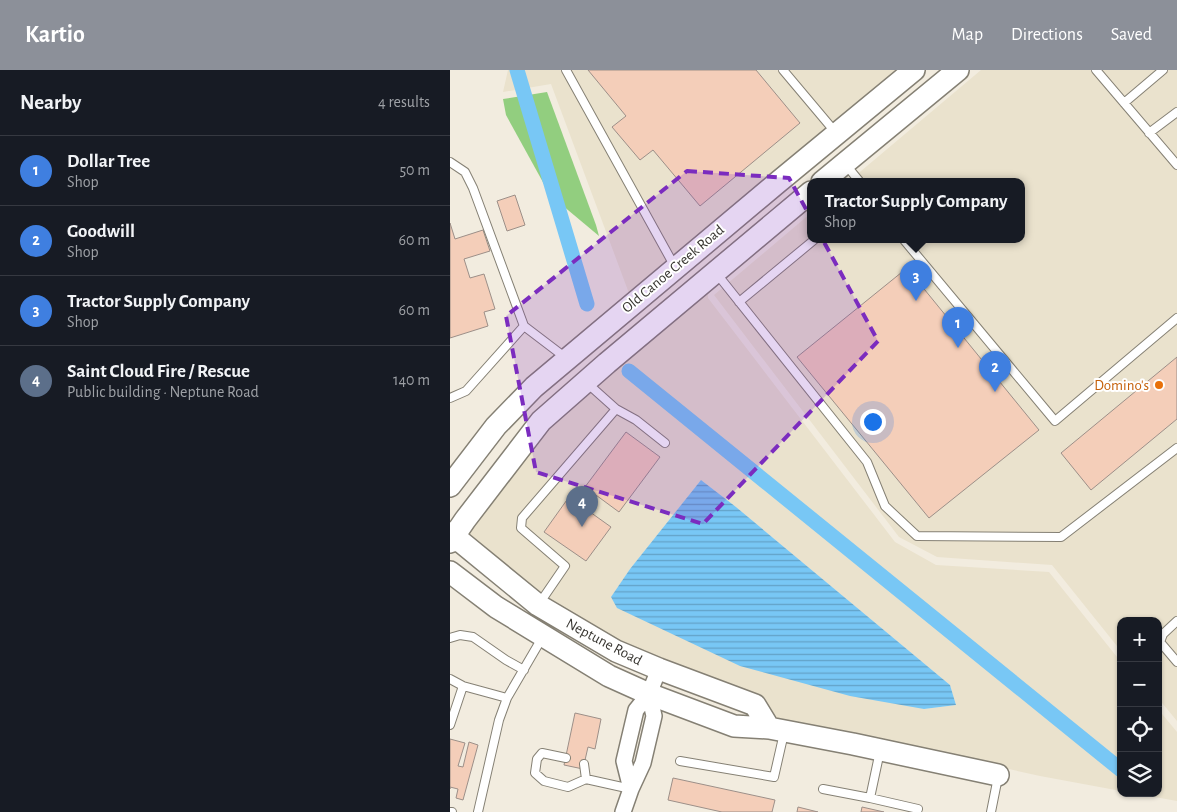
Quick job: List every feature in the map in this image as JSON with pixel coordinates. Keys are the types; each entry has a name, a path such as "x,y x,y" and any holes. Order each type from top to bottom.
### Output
{"main road":[{"name":"Old Canoe Creek Road","path":"450,486 496,426 534,387 914,70"},
{"name":"Old Canoe Creek Road","path":"826,178 958,70"},
{"path":"845,163 862,114"},
{"path":"819,178 831,156 836,134"},
{"name":"Old Canoe Creek Road","path":"451,537 541,421 807,194"},
{"path":"590,378 584,372 588,361 599,349 639,315 652,300 649,290"},
{"name":"Neptune Road","path":"451,537 538,605 616,651 658,670 754,705 777,729"},
{"name":"Neptune Road","path":"450,572 496,607 609,676 649,694 734,726 777,729 998,776"}],"street":[{"path":"623,812 630,789 643,763 654,716 649,694 658,670"}],"lane":[{"path":"566,70 676,267"},
{"path":"783,70 836,134"},
{"path":"1096,70 1177,165"},
{"path":"1124,104 1162,70"},
{"path":"1150,133 1177,112"},
{"path":"450,162 465,172 473,188 524,326 572,354"},
{"path":"845,163 857,178"},
{"path":"739,302 810,243"},
{"path":"906,243 1054,421 1177,318"},
{"path":"716,272 867,462 885,506 917,536 1061,537 1177,448"},
{"path":"450,398 466,391 524,326"},
{"path":"590,378 616,409 636,420 665,443"},
{"path":"538,605 565,566 521,528 522,518 616,409"},
{"path":"1177,621 1163,634 1160,642 1177,662"},
{"path":"450,638 460,635 474,637 506,660 524,670"},
{"path":"478,812 499,720 507,698 544,637"},
{"path":"450,679 463,686 507,698"},
{"path":"450,725 463,686"},
{"path":"680,760 774,777 777,729"},
{"path":"870,798 880,750"},
{"path":"566,758 542,753 537,759 535,773 544,781 568,786 586,778 630,789"},
{"path":"584,764 586,778"},
{"path":"991,812 998,776"},
{"path":"823,789 918,809"}],"highlighted area":[{"path":"687,171 789,178 878,341 703,524 536,472 506,316"}],"shaded area":[{"path":"508,70 901,70 630,296 551,84 503,92"},
{"path":"981,70 1177,70 1177,721 1162,703 1162,617 1117,617 1117,646 1052,565 937,557 899,537 714,295 807,216 807,243 1025,243 1025,178 853,178"},
{"path":"711,289 708,293 708,298 895,542 936,565 1049,572 1117,657 1117,790 1040,776 855,735 777,721 619,643 535,594 465,535 546,427 593,385","holes":["701,480 950,685 956,705 924,709 611,598 630,569"]},
{"path":"1162,714 1177,732 1177,801 1155,797 1162,797"}],"green space":[{"path":"547,92 599,236 550,195 506,115 503,99"}],"water":[{"path":"701,480 950,685 956,705 924,709 850,696 740,666 617,608 611,597 630,569"}],"building":[{"path":"588,70 756,70 800,123 700,206 653,150 640,160 612,127 626,116"},
{"path":"515,195 525,225 507,231 497,201"},
{"path":"450,223 455,239 483,230 490,251 464,259 470,278 484,274 495,309 484,312 488,326 450,338"},
{"path":"907,268 1039,430 929,518 797,357"},
{"path":"1177,357 1177,419 1091,490 1061,453"},
{"path":"626,432 660,457 619,512 585,487"},
{"path":"569,497 611,527 586,561 544,532"},
{"path":"575,713 601,719 595,749 588,747 583,769 564,765"},
{"path":"450,739 465,743 458,766 463,767 469,742 478,745 463,800 456,798 458,789 450,787"},
{"path":"673,778 775,800 772,812 722,812 668,800"},
{"path":"798,807 818,812 797,812"},
{"path":"862,807 884,812 861,812"}],"waterway":[{"path":"517,70 587,304"},
{"path":"629,371 1117,767"}],"place":[{"name":"Tractor Supply Company","path":"916,301"},
{"name":"Dollar Tree","path":"958,348"},
{"name":"Domino's","path":"1159,385"},
{"name":"Goodwill","path":"995,392"},
{"name":"Saint Cloud Fire / Rescue","path":"582,527"}]}
